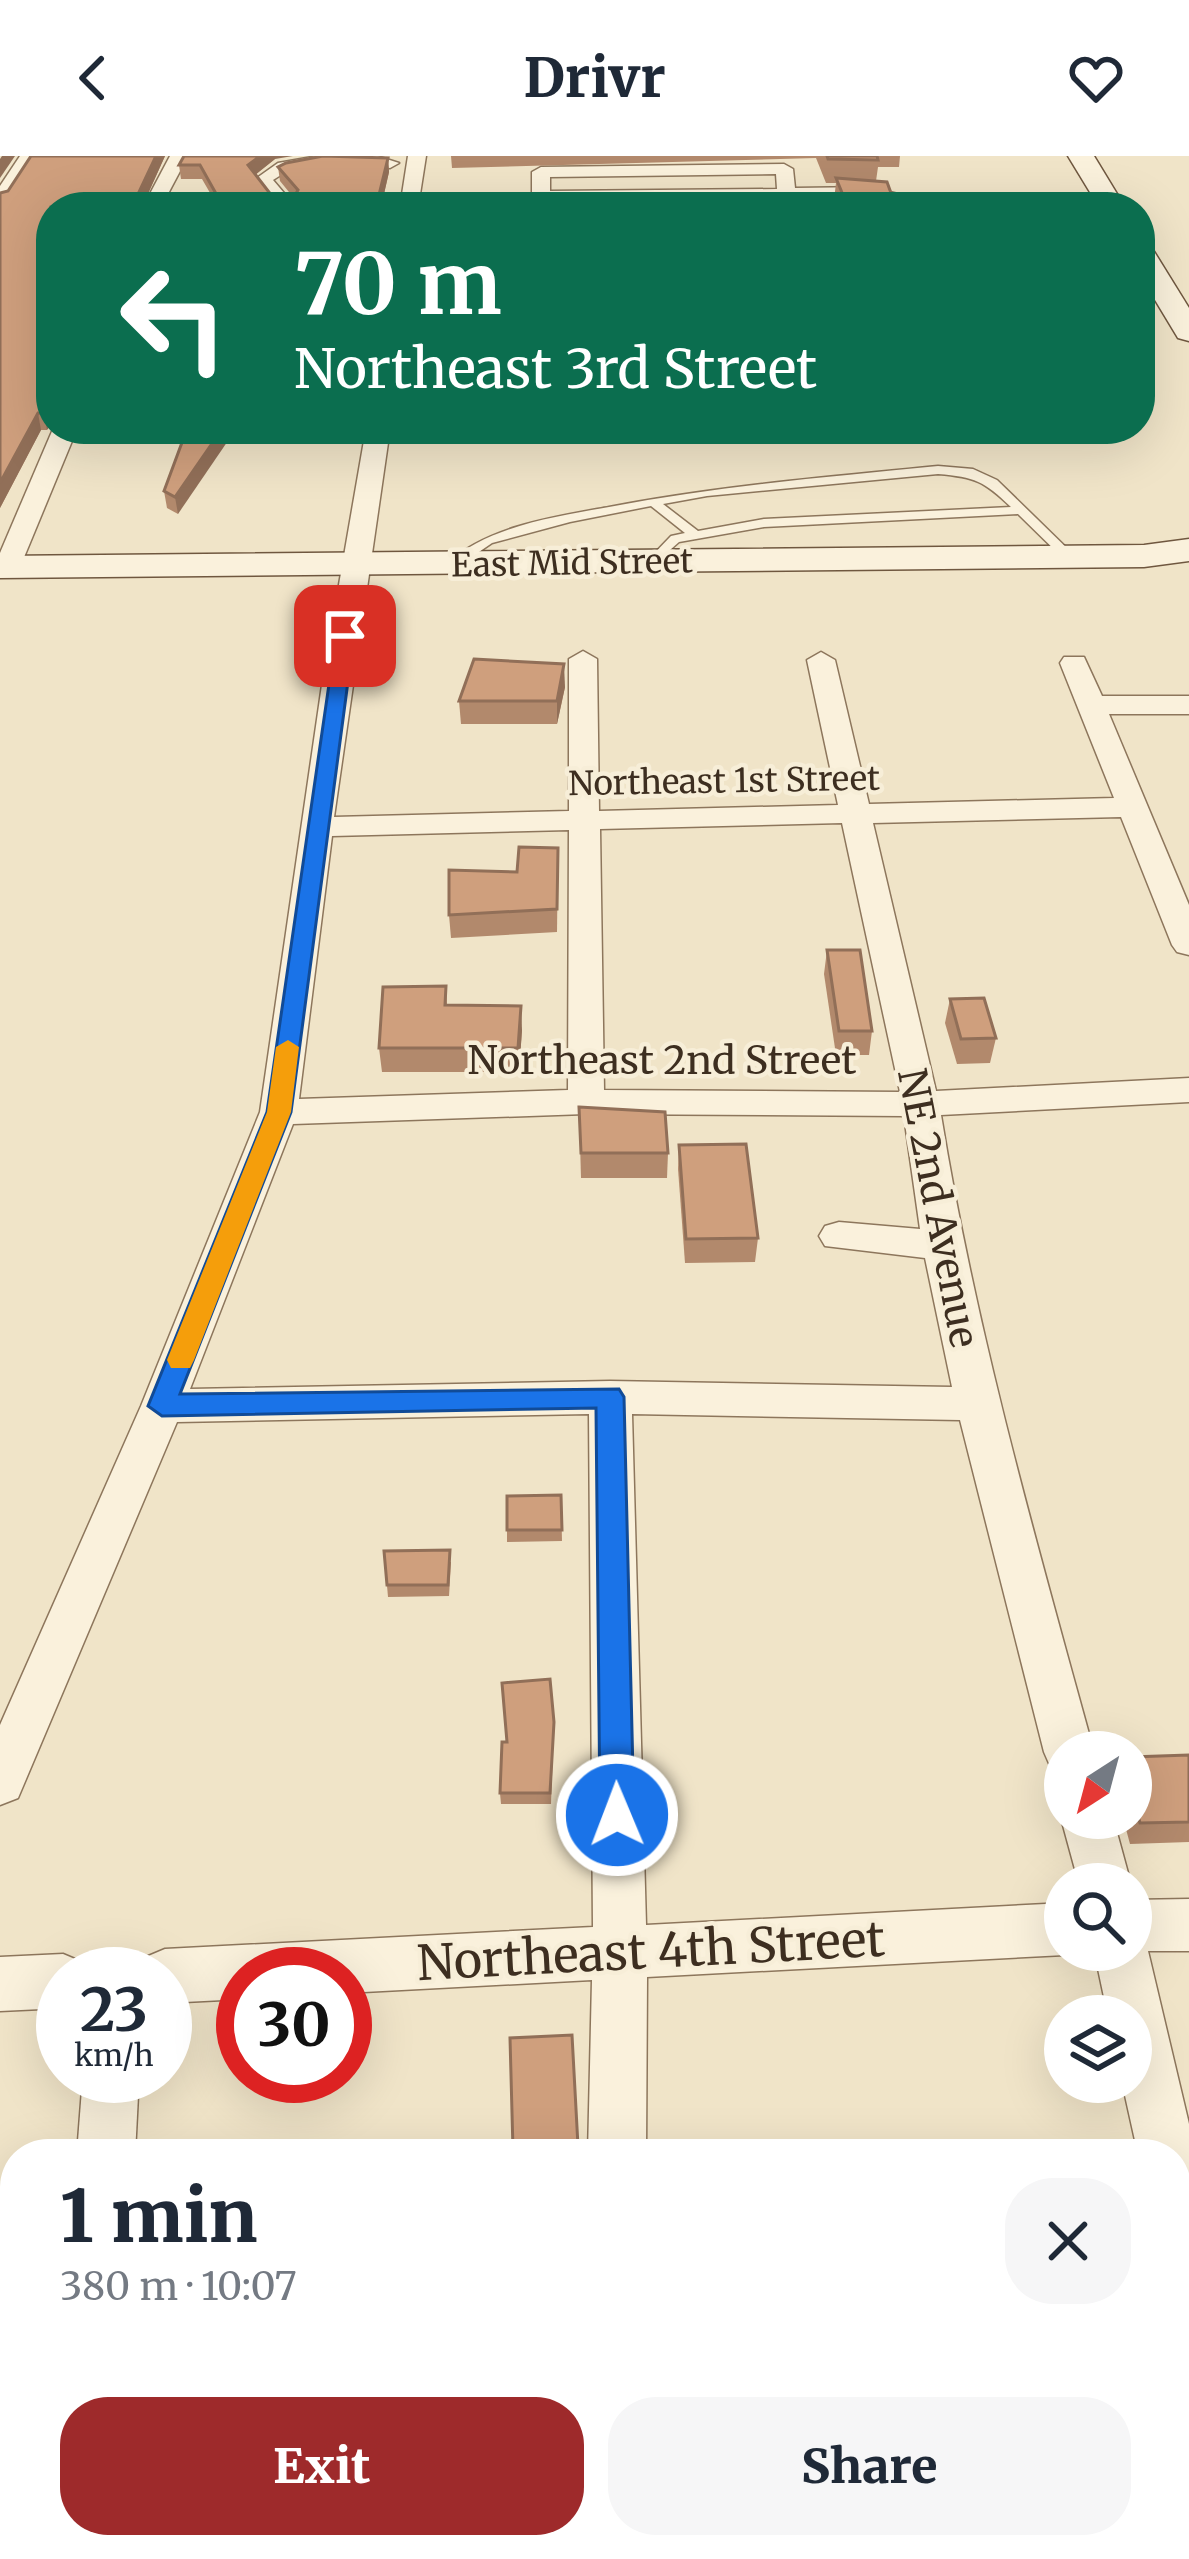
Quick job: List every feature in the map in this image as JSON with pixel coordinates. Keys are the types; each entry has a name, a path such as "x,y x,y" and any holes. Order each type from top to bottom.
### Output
{"street":[{"path":"0,199 28,156"},
{"path":"160,192 179,156"},
{"path":"412,192 417,156"},
{"path":"1081,156 1103,192"},
{"path":"274,192 263,180 274,167 321,158 390,163"},
{"path":"541,192 541,172 784,169 787,192"},
{"path":"1155,279 1189,332"},
{"path":"3,567 40,497 59,444"},
{"path":"0,1782 162,1406 279,1112 338,671 376,444"},
{"path":"0,497 40,497"},
{"name":"East Mid Street","path":"3,567 1144,556 1189,550"},
{"name":"East Mid Street","path":"1144,556 1189,565"},
{"path":"583,659 586,1102"},
{"name":"NE 2nd Avenue","path":"821,660 921,1104 942,1246 977,1404 1064,1731"},
{"path":"1074,662 1189,945"},
{"path":"1091,705 1189,705"},
{"name":"Northeast 1st Street","path":"317,826 1132,807"},
{"path":"1149,848 1189,848"},
{"name":"Northeast 2nd Street","path":"279,1112 586,1102 921,1104 1189,1090"},
{"path":"838,1236 942,1246"},
{"path":"162,1406 610,1397 977,1404"},
{"path":"610,1397 620,1954 616,2139"},
{"path":"1152,1926 1189,1925"},
{"name":"Northeast 4th Street","path":"192,1975 1044,1930"},
{"path":"1126,1971 1164,2139"},
{"path":"0,1984 36,1982"},
{"path":"107,2139 109,2103"}],"lane":[{"path":"452,564 488,540 653,502 707,492 938,470 973,473 993,483 1070,557"},
{"path":"653,502 693,533"},
{"path":"652,562 675,539 764,523 1019,511"}],"building":[{"path":"31,156 156,156 139,192 36,192 36,417 0,483 0,193 8,191"},
{"path":"184,156 260,156 248,165 269,192 215,192 200,165 179,165"},
{"path":"323,156 388,158 380,192 297,192 278,167"},
{"path":"877,156 878,160 828,159"},
{"path":"836,178 887,182 891,192 842,192"},
{"path":"181,444 212,444 175,497 164,491"},
{"path":"474,659 564,664 557,701 459,701"},
{"path":"519,847 558,848 557,909 449,915 449,870 517,872"},
{"path":"827,950 860,950 872,1031 839,1031"},
{"path":"446,986 445,1005 521,1006 518,1048 379,1048 383,987"},
{"path":"984,998 996,1038 961,1039 950,999"},
{"path":"579,1107 665,1112 668,1153 581,1153"},
{"path":"746,1144 758,1238 686,1239 679,1145"},
{"path":"561,1495 562,1530 507,1530 507,1496"},
{"path":"450,1550 448,1585 387,1585 384,1551"},
{"path":"550,1679 554,1722 550,1793 500,1793 502,1742 507,1742 502,1683"},
{"path":"1189,1755 1189,1822 1152,1823 1152,1756"},
{"path":"572,2035 578,2139 513,2139 510,2038"}],"slow traffic":[{"path":"180,1360 279,1112 288,1047"}],"route":[{"path":"345,636 279,1112 162,1406 610,1397 617,1815"}]}
